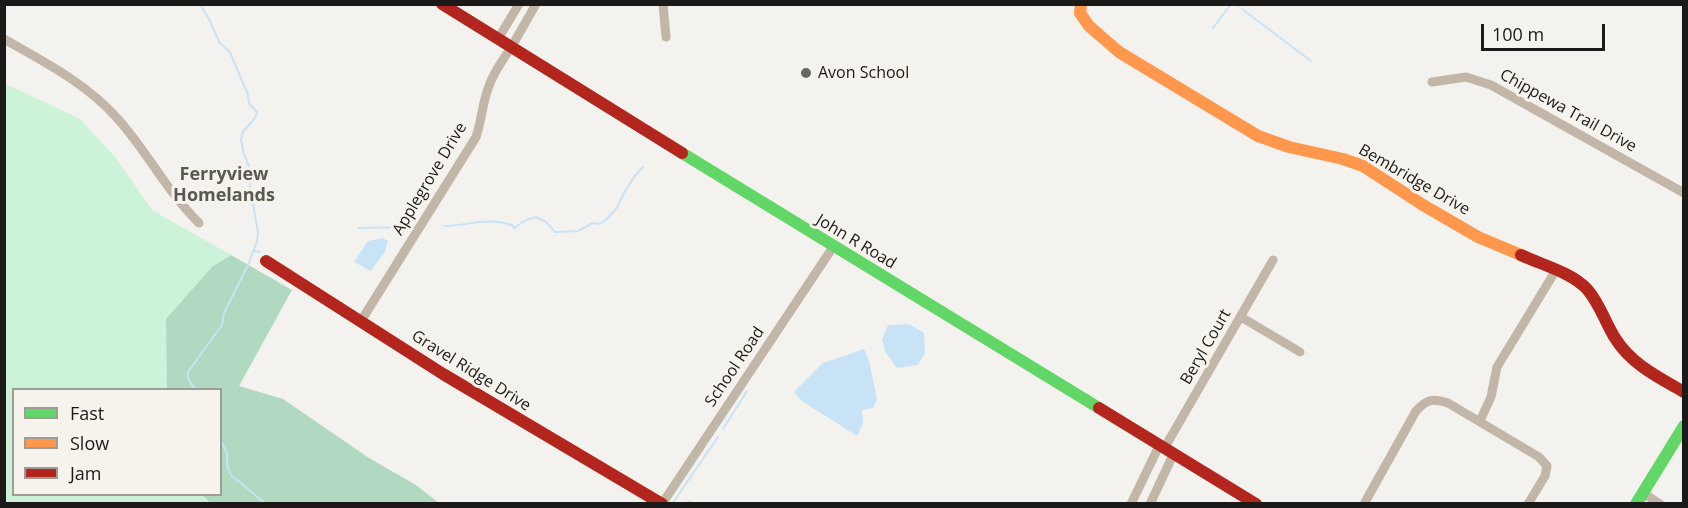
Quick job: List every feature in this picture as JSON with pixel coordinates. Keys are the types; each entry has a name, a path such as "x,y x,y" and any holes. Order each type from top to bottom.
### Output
{"street":[{"name":"John R Road","path":"442,4 833,247 1256,504"},
{"path":"498,39 519,4"},
{"name":"Applegrove Drive","path":"361,321 476,137 482,120 488,87 536,4"},
{"path":"663,4 666,37"},
{"name":"Bembridge Drive","path":"1081,4 1080,13 1089,26 1119,52 1258,136 1289,147 1343,159 1363,166 1478,237 1571,277 1586,288 1599,305 1624,352 1645,370 1683,392"},
{"path":"4,39 76,83 106,107 130,134 180,203 199,223"},
{"name":"Chippewa Trail Drive","path":"1432,82 1466,76 1491,85 1683,193"},
{"name":"School Road","path":"662,504 833,247"},
{"name":"Beryl Court","path":"1167,448 1272,260"},
{"name":"Gravel Ridge Drive","path":"266,261 443,374 662,504"},
{"path":"1480,422 1491,397 1497,367 1556,270"},
{"path":"1241,317 1300,352"},
{"path":"1364,504 1411,419 1423,403 1438,399 1539,457 1547,466 1545,476 1528,504"},
{"path":"1660,504 1640,498 1683,426"},
{"path":"1131,504 1167,448"},
{"path":"1150,504 1167,448"}],"green space":[{"path":"4,83 80,119 116,158 152,210 231,255 213,266 167,388 12,388 12,496 204,496 212,503 5,503"},
{"path":"231,255 292,290 239,386 283,399 369,458 416,485 439,503 212,504 203,496 222,496 222,388 167,388 166,319 213,266"}],"water":[{"path":"383,238 388,241 385,251 371,271 354,262 368,241"},
{"path":"909,324 924,333 925,353 918,365 897,368 886,353 882,340 888,325"},
{"path":"864,349 869,360 877,400 873,408 862,410 863,423 857,436 802,401 794,392 823,363"}],"waterway":[{"path":"195,388 188,372 222,325 224,313 248,265 258,233 250,185 252,174 241,140 243,132 255,118 257,112 249,103 248,95 230,52 219,42 200,4"},
{"path":"1213,28 1231,4"},
{"path":"1242,9 1311,61"},
{"path":"444,226 497,222 514,228 536,217 546,222 555,232 578,231 593,223 599,224 606,220 616,209 634,177 643,167"},
{"path":"358,228 408,227"},
{"path":"253,251 260,252"},
{"path":"723,429 747,391"},
{"path":"672,504 718,437"},
{"path":"222,443 227,453 227,465 231,475 266,504"},
{"path":"688,501 695,504"}],"traffic: fast":[{"path":"682,153 1099,408"},
{"path":"1636,504 1684,426"}],"traffic: slow":[{"path":"1081,4 1080,13 1089,26 1119,52 1258,136 1289,147 1343,159 1363,166 1478,237 1521,255"}],"traffic: jam":[{"path":"442,4 682,153"},
{"path":"1521,255 1565,273 1580,283 1592,295 1621,347 1637,363 1684,392"},
{"path":"266,261 443,374 662,504"},
{"path":"1099,408 1256,504"}],"place":[{"name":"Avon School","path":"806,73"}],"district":[{"name":"Ferryview Homelands","path":"224,186"}]}
